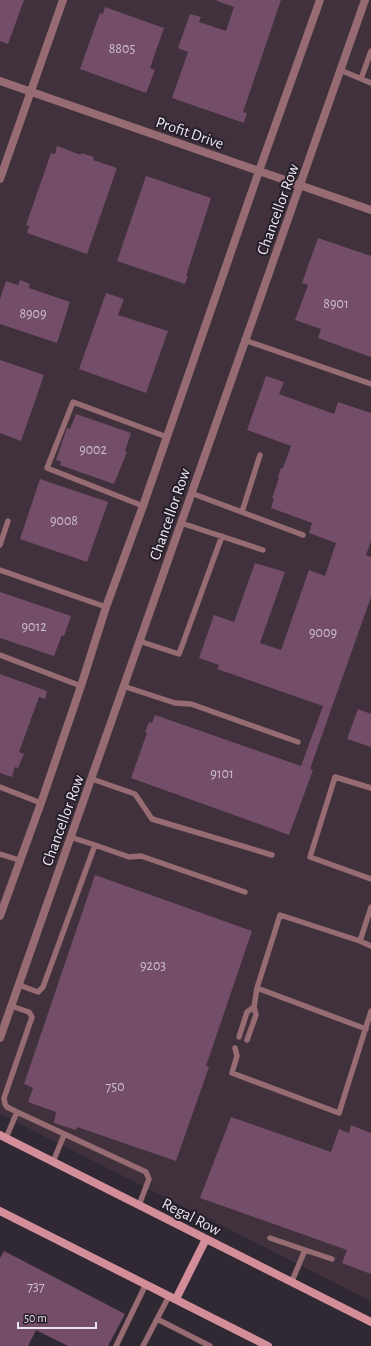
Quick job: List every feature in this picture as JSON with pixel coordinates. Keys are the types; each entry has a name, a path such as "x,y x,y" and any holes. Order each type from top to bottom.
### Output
{"main road":[{"name":"Regal Row","path":"3,1136 371,1322"},
{"path":"0,1211 268,1346"},
{"path":"173,1298 206,1239"}],"street":[{"path":"0,179 62,0"},
{"name":"Chancellor Row","path":"0,916 41,804 106,606 143,506 320,0"},
{"name":"Chancellor Row","path":"0,1038 70,836 92,779 244,340 365,0"},
{"name":"Profit Drive","path":"0,82 371,210"}],"lane":[{"path":"361,79 371,51"},
{"path":"340,70 371,83"},
{"path":"244,340 371,384"},
{"path":"143,506 47,468 73,402 167,437"},
{"path":"242,512 260,456"},
{"path":"191,493 303,535"},
{"path":"0,544 8,521"},
{"path":"181,523 263,550"},
{"path":"139,641 179,654 222,536"},
{"path":"0,570 106,606"},
{"path":"0,655 81,686"},
{"path":"123,686 175,703 191,704 298,742"},
{"path":"371,788 335,777 310,857 371,880"},
{"path":"92,779 135,794 152,819 272,855"},
{"path":"0,787 41,804"},
{"path":"70,836 129,857 141,856 245,892"},
{"path":"18,985 38,992 43,987 95,845"},
{"path":"0,854 20,860"},
{"path":"360,941 371,907"},
{"path":"247,1040 256,1015 254,1007 257,988 280,915 371,946"},
{"path":"257,988 366,1028"},
{"path":"11,1006 29,1012 32,1017 4,1098 5,1104 17,1112 64,1135 146,1172 149,1179 139,1205"},
{"path":"239,1037 247,1012 254,1007"},
{"path":"235,1048 237,1056 232,1073 339,1113 371,1011"},
{"path":"237,1056 243,1052"},
{"path":"3,1136 17,1112"},
{"path":"53,1162 64,1135"},
{"path":"270,1238 332,1259"},
{"path":"292,1282 305,1250"},
{"path":"116,1346 146,1284"},
{"path":"143,1346 156,1319 173,1298"},
{"path":"156,1319 210,1346"}],"shaded area":[{"path":"0,0 371,0 371,1301 0,1114"}],"building":[{"path":"0,0 24,0 8,44 0,41"},
{"path":"217,0 281,0 243,112 247,113 244,123 172,98 188,52 178,48 190,14 201,17 199,22 226,31 234,7"},
{"path":"105,7 164,28 150,68 155,70 146,93 80,69 100,13 103,14"},
{"path":"57,146 81,155 81,153 94,157 93,160 117,168 87,254 27,233 29,226 26,225 51,153 55,154"},
{"path":"146,176 211,198 186,276 188,276 185,284 117,261"},
{"path":"318,238 371,256 371,357 318,338 321,329 295,320 308,285 302,283"},
{"path":"20,280 30,284 29,288 70,302 57,343 0,324 0,299 6,281 18,285"},
{"path":"106,293 124,299 118,315 168,331 146,393 79,369"},
{"path":"0,360 44,375 21,441 0,433"},
{"path":"266,376 284,382 279,394 334,414 338,402 371,413 371,541 366,555 371,557 371,597 310,769 313,770 289,835 131,778 147,733 145,732 149,722 152,723 155,715 301,766 323,706 217,669 219,665 199,658 214,615 234,622 255,563 285,572 260,643 281,650 309,570 325,576 336,543 309,533 312,523 271,508 274,499 272,498 279,478 278,477 291,446 247,430"},
{"path":"76,414 131,433 125,451 127,452 114,484 60,465 61,462 56,460 67,428 70,429"},
{"path":"40,479 108,502 87,562 20,539"},
{"path":"0,592 71,616 64,636 62,635 54,656 0,638"},
{"path":"0,674 47,691 45,699 39,697 19,752 24,754 18,768 15,767 12,777 0,773"},
{"path":"358,709 371,714 371,747 347,739"},
{"path":"95,875 252,931 206,1066 209,1067 176,1161 77,1127 76,1130 54,1123 56,1112 28,1102 33,1088 24,1084"},
{"path":"231,1117 331,1152 339,1129 349,1133 351,1125 371,1133 371,1274 342,1263 347,1250 200,1198"},
{"path":"4,1251 125,1314 108,1346 68,1346 36,1330 28,1346 0,1346 0,1258"}]}
